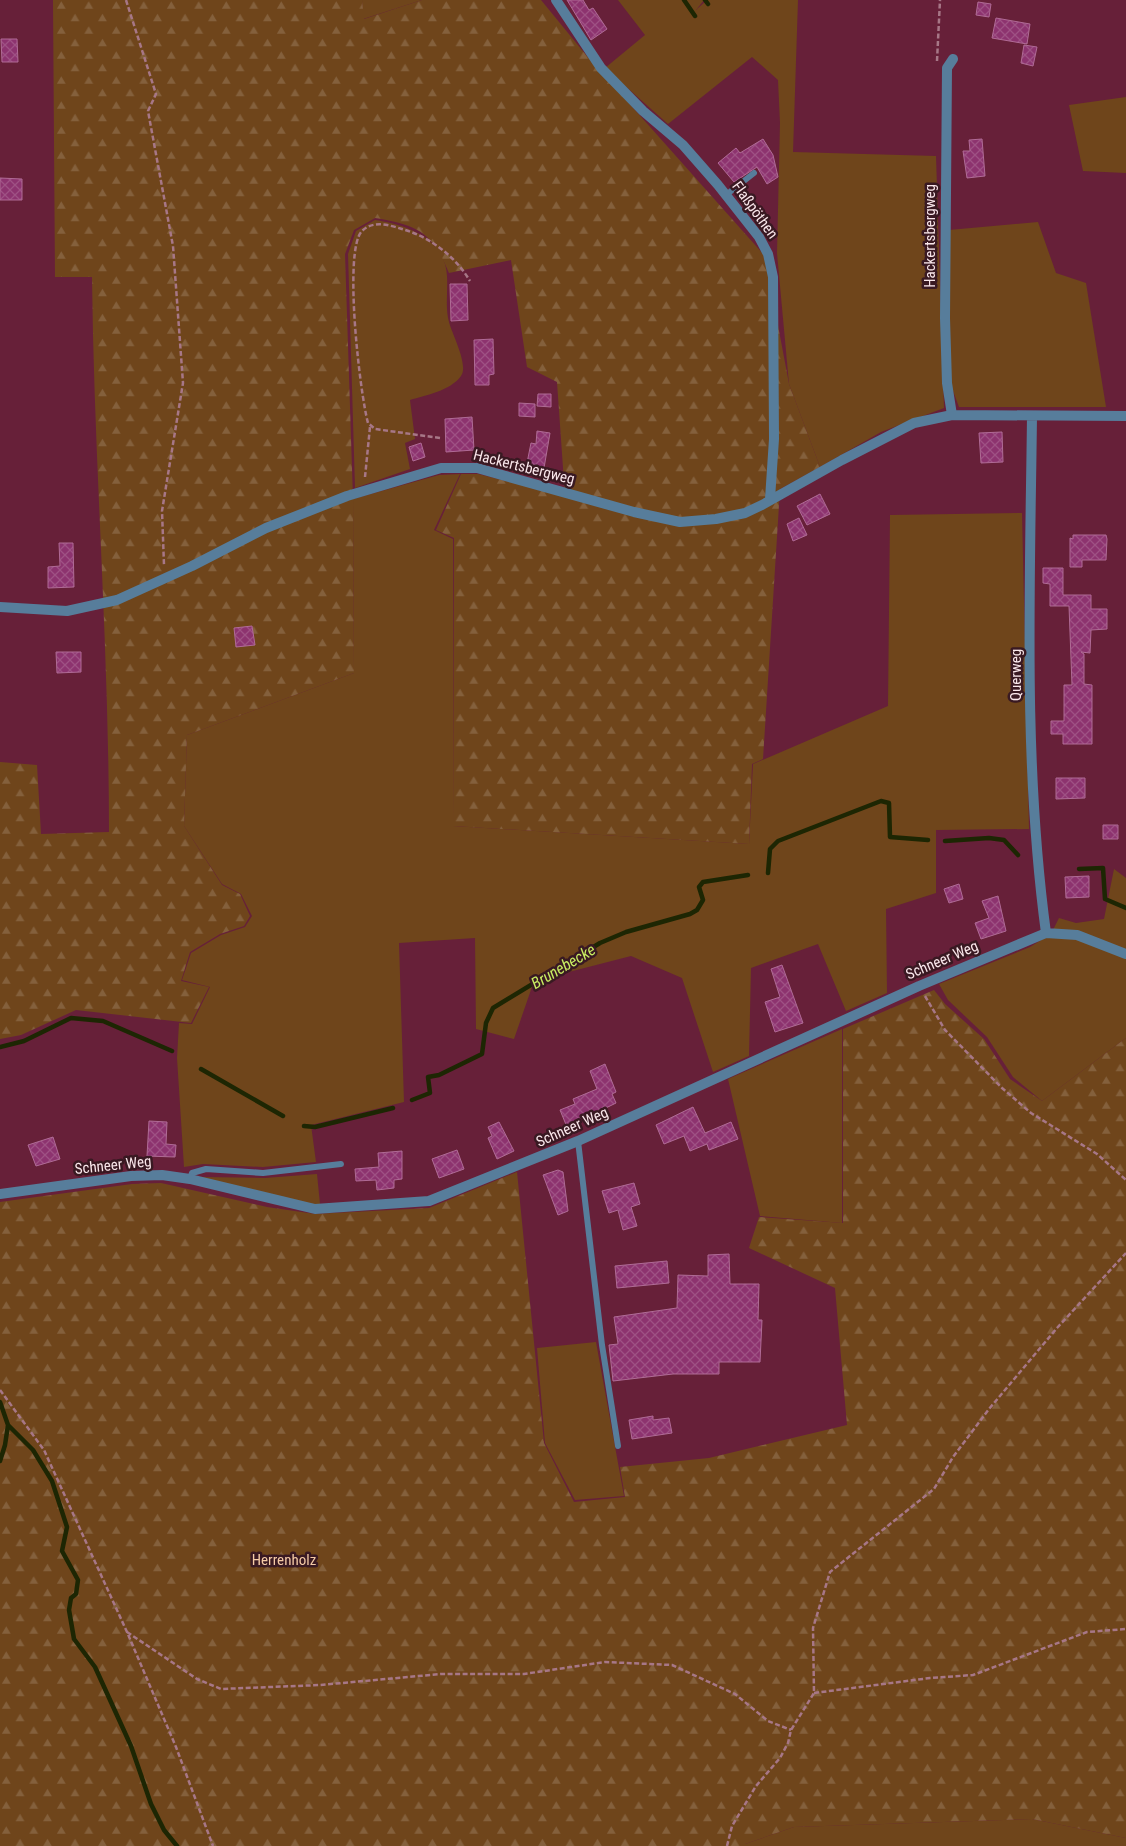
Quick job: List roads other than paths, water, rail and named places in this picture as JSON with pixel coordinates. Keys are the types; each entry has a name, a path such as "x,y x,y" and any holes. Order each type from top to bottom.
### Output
{"street":[{"name":"Flaßpöthen","path":"556,0 601,68 643,112 683,145 726,195 759,238 768,254 773,277 774,439 770,499"},
{"name":"Hackertsbergweg","path":"952,415 947,383 944,248 947,68 953,59"},
{"name":"Hackertsbergweg","path":"0,608 67,611 117,600 164,579 266,528 364,491 430,471 452,467 477,468 634,512 680,522 716,519 745,512 914,424 952,415 1126,416"},
{"name":"Querweg","path":"1032,416 1030,684 1033,810 1046,933"},
{"name":"Schneer Weg","path":"0,1194 131,1176 162,1175 190,1179 315,1209 429,1201 578,1141 919,986 1046,933 1077,935 1126,954"}],"lane":[{"path":"726,195 754,173"},
{"path":"578,1141 618,1446"},
{"path":"190,1179 192,1173 206,1170 263,1173 341,1164"}],"waterway":[{"path":"684,0 695,16"},
{"path":"705,0 708,4"},
{"name":"Brunebecke","path":"768,873 770,849 778,841 881,801 889,803 890,837 928,840"},
{"path":"945,841 989,838 1004,840 1018,855"},
{"path":"1079,869 1103,868 1105,899 1126,908"},
{"name":"Brunebecke","path":"412,1100 430,1093 428,1077 439,1075 482,1054 486,1023 493,1008 600,943 626,932 690,914 697,910 703,900 699,887 703,882 748,875"},
{"name":"Brunebecke","path":"0,1047 24,1041 71,1018 103,1021 172,1051"},
{"name":"Brunebecke","path":"201,1069 283,1116"},
{"name":"Brunebecke","path":"304,1126 315,1127 393,1108"},
{"path":"0,1402 8,1425 33,1450 52,1481 67,1527 62,1551 78,1580 76,1594 71,1598 69,1610 74,1639 95,1667 131,1746 151,1804 164,1830 177,1846"},
{"path":"0,1461 8,1425"}],"park label":[{"name":"Herrenholz","path":"284,1560"}]}
